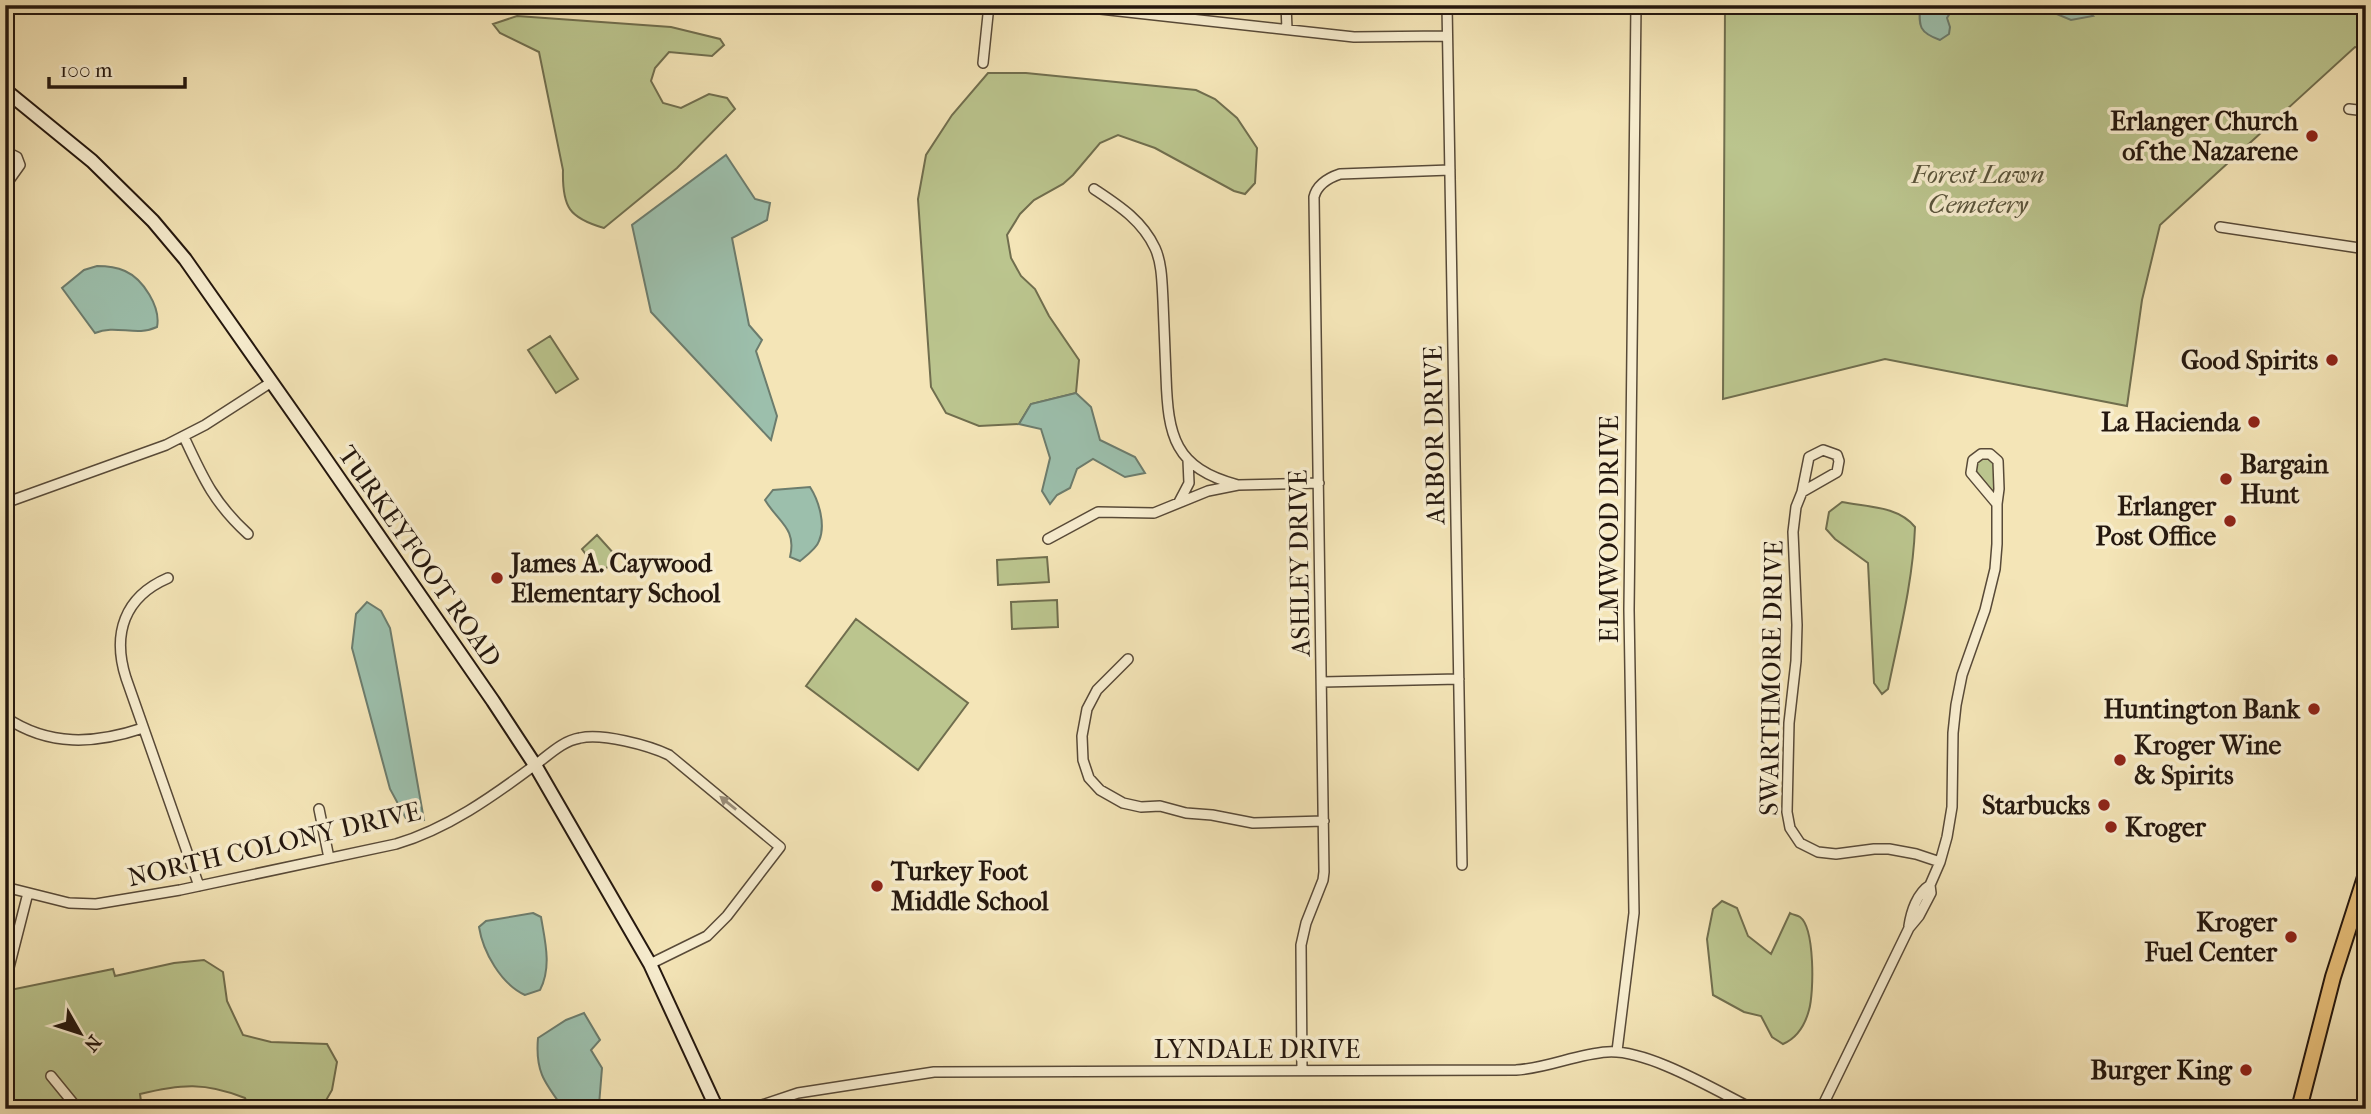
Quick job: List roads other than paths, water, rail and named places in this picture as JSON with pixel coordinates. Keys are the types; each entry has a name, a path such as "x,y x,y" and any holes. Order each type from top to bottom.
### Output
{"main road":[{"name":"TURKEYFOOT ROAD","path":"5,90 92,161 153,221 185,259 494,701 535,765 650,964 717,1109"},
{"path":"2299,1109 2333,977 2365,882"}],"street":[{"path":"983,62 989,5"},
{"path":"1064,5 1151,10 1354,37 1447,36"},
{"path":"1286,5 1287,29"},
{"name":"ARBOR DRIVE","path":"1447,5 1462,865"},
{"name":"ELMWOOD DRIVE","path":"1617,1051 1634,913 1629,596 1636,5"},
{"path":"2349,109 2366,111"},
{"path":"5,157 11,154 17,157 20,165 5,186"},
{"name":"ASHLEY DRIVE","path":"1302,1070 1301,944 1323,880 1324,821 1314,209 1316,191 1325,181 1340,174 1450,170"},
{"path":"1094,189 1128,211 1148,236 1158,257 1162,288 1167,413 1175,441 1188,460 1205,474 1238,485"},
{"path":"2220,227 2366,249"},
{"path":"5,503 184,437 270,383"},
{"path":"184,437 213,496 248,534"},
{"name":"SWARTHMORE DRIVE","path":"1802,492 1837,472 1839,461 1836,455 1823,450 1809,457 1796,507 1793,532 1796,661 1789,723 1787,812 1790,828 1800,843 1818,852 1836,854 1889,849 1940,862"},
{"path":"1821,1109 1909,928 1931,893 1930,886 1940,862 1952,807 1956,705 1968,655 1990,593 1997,544 1998,461 1990,454 1981,454 1973,460 1971,473 1997,504"},
{"path":"1179,502 1189,483 1188,460"},
{"path":"1048,540 1098,512 1147,514 1208,491 1238,485 1319,483"},
{"path":"168,578 152,586 136,600 121,628 120,658 199,886"},
{"path":"1128,659 1097,690 1087,709 1082,754 1089,778 1100,790 1123,803 1141,807 1160,806 1186,813 1254,822 1324,821"},
{"path":"1322,682 1459,679"},
{"path":"5,717 41,735 74,741 107,739 144,728"},
{"name":"NORTH COLONY DRIVE","path":"5,887 69,903 96,904 199,886 420,837 450,823 563,744 581,737 602,737 650,746 669,755 780,847 708,936 650,964"},
{"path":"319,809 329,858"},
{"path":"5,983 28,893"},
{"name":"LYNDALE DRIVE","path":"750,1109 798,1093 934,1072 1524,1070 1617,1051 1655,1062 1753,1109"},
{"path":"51,1076 78,1109"}],"place":[{"name":"Erlanger Church of the Nazarene","path":"2312,136"},
{"name":"Good Spirits","path":"2332,360"},
{"name":"La Hacienda","path":"2254,422"},
{"name":"Bargain Hunt","path":"2226,479"},
{"name":"Erlanger Post Office","path":"2230,521"},
{"name":"James A. Caywood Elementary School","path":"497,578"},
{"name":"Huntington Bank","path":"2314,709"},
{"name":"Kroger Wine & Spirits","path":"2120,760"},
{"name":"Starbucks","path":"2104,805"},
{"name":"Kroger","path":"2111,827"},
{"name":"Turkey Foot Middle School","path":"877,886"},
{"name":"Kroger Fuel Center","path":"2291,937"},
{"name":"Burger King","path":"2246,1070"}],"park label":[{"name":"Forest Lawn Cemetery","path":"1978,189"}]}
